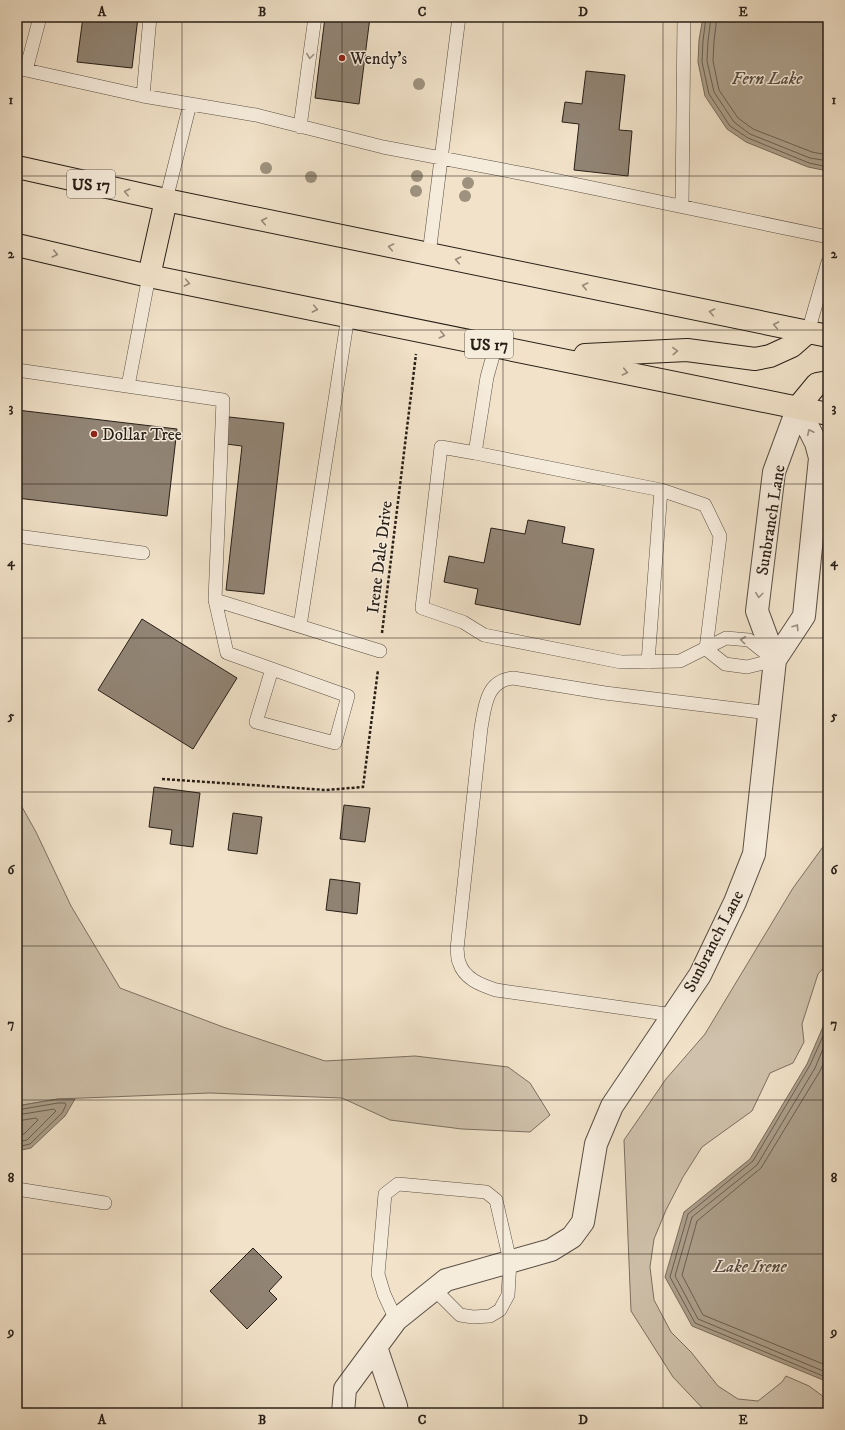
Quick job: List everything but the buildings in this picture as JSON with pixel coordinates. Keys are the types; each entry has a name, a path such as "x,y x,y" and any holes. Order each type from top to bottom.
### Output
{"main road":[{"name":"US 17","path":"17,167 166,200 818,334"},
{"path":"149,276 166,200"},
{"name":"US 17","path":"17,245 149,276 828,414"},
{"path":"552,357 687,350 755,359 770,356 818,334"},
{"path":"798,407 817,384 828,382"}],"street":[{"name":"Sunbranch Lane","path":"510,1261 551,1250 572,1237 583,1222 596,1144 612,1106 700,975 735,902 754,854 775,660 757,611 774,472 798,407"},
{"name":"Sunbranch Lane","path":"775,660 804,616 820,458 816,443 798,407"},
{"path":"343,1413 345,1389 396,1320 446,1280 510,1261"},
{"path":"376,1347 397,1413"}],"lane":[{"path":"40,17 22,69 144,96 256,115 383,148 530,175 828,237"},
{"path":"144,96 150,17"},
{"path":"300,127 315,17"},
{"path":"429,254 459,17"},
{"path":"682,206 684,17"},
{"path":"166,200 190,104"},
{"path":"818,334 828,262"},
{"path":"128,386 149,276"},
{"path":"300,626 348,316"},
{"path":"475,454 487,377 496,346"},
{"path":"17,370 223,400 215,600 226,653 272,669 348,696 335,744 256,722 272,669"},
{"path":"706,649 720,536 705,505 661,490 441,447 422,608 464,622 484,635 621,662 680,661 706,649 726,638 749,640 775,660"},
{"path":"648,662 661,490"},
{"path":"17,536 143,553"},
{"path":"215,600 380,651"},
{"path":"706,649 726,664 747,667 775,660"},
{"path":"673,1015 496,990 480,985 466,975 459,962 457,949 480,736 485,705 490,692 498,682 505,678 512,678 605,693 769,713"},
{"path":"396,1320 384,1294 378,1274 385,1194 398,1184 486,1192 496,1200 510,1261 508,1295 500,1310 490,1316 473,1317 460,1315 434,1290"},
{"path":"17,1189 105,1203"}],"path":[{"name":"Irene Dale Drive","path":"162,779 326,790 364,787 419,330"}],"shaded area":[{"path":"17,798 36,832 71,906 120,988 223,1027 325,1061 415,1056 508,1067 530,1083 550,1115 530,1132 462,1129 390,1120 342,1098 210,1093 58,1099 17,1106"},
{"path":"828,840 828,963 818,974 802,1024 804,1042 793,1063 770,1073 752,1111 702,1147 683,1177 666,1210 654,1239 650,1267 654,1300 671,1332 691,1352 718,1386 738,1399 758,1401 782,1382 786,1376 809,1386 828,1400 828,1413 707,1413 673,1377 631,1311 624,1140 666,1079 705,1034 793,888"}],"water":[{"name":"Fern Lake","path":"703,17 828,17 828,171 808,167 746,142 727,129 705,96 698,62 699,40"},
{"name":"Lake Irene","path":"828,1015 828,1382 692,1326 665,1277 684,1212 750,1159 807,1064"},
{"path":"58,1099 75,1099 65,1116 31,1148 17,1151 17,1106"}],"place":[{"name":"Wendy's","path":"342,58"},
{"name":"Dollar Tree","path":"94,434"}]}
